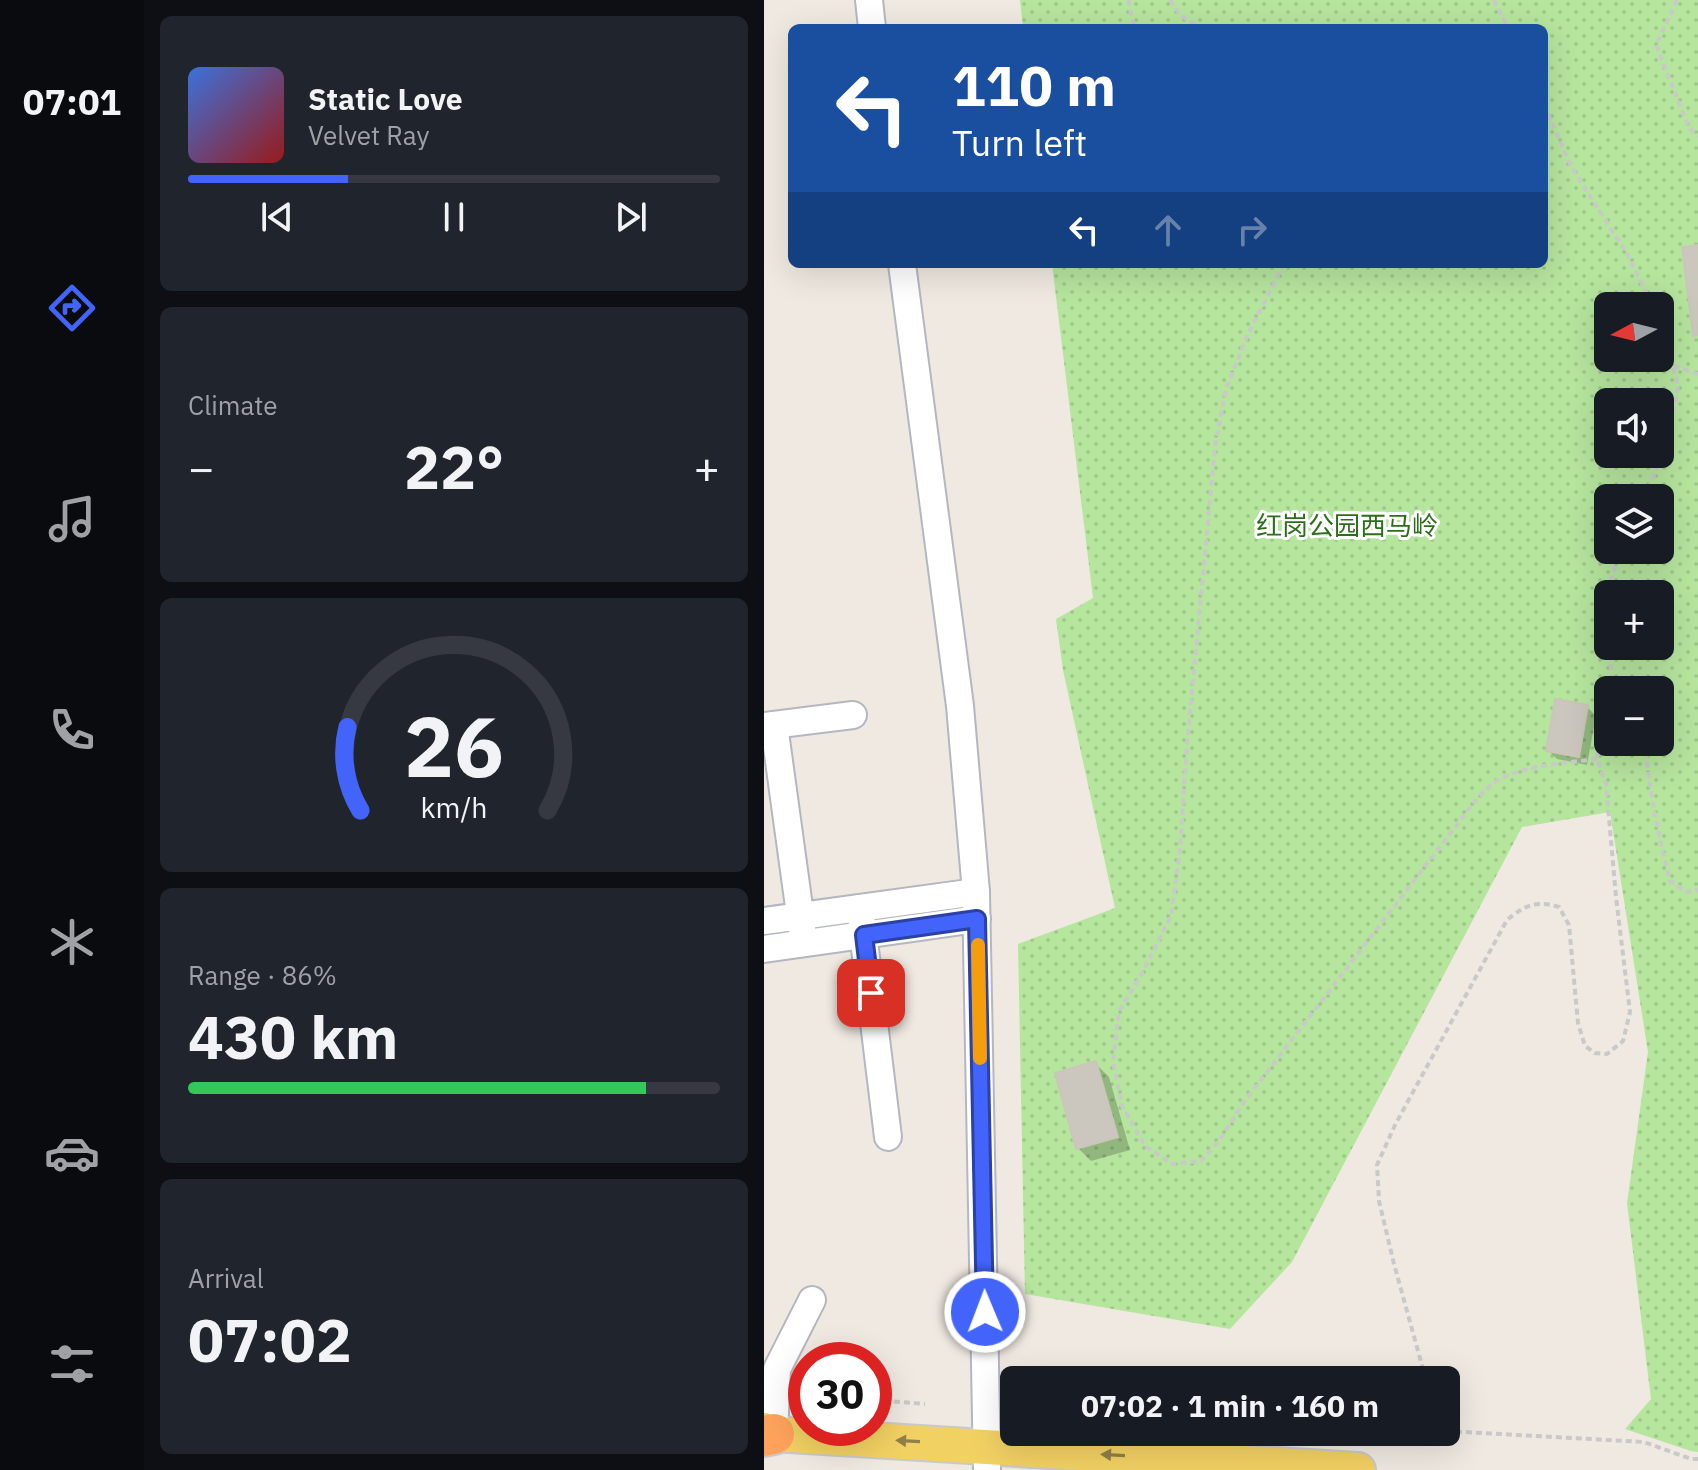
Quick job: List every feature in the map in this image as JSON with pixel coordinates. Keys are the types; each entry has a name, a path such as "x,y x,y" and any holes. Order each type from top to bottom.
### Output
{"main road":[{"path":"767,1434 987,1458 1358,1470"}],"street":[{"path":"869,0 872,24"},
{"path":"903,268 960,706 976,892 987,1458"},
{"path":"804,943 769,725 853,715"},
{"path":"764,921 976,892"},
{"path":"860,908 888,1137"},
{"path":"764,949 977,919"},
{"path":"767,1434 771,1366 812,1300"}],"path":[{"path":"1129,0 1134,24"},
{"path":"1170,0 1180,15 1194,24"},
{"path":"1494,0 1506,24"},
{"path":"1677,0 1656,45 1689,128 1698,136"},
{"path":"1548,114 1571,166 1627,254 1646,292"},
{"path":"1282,268 1247,336 1226,389 1215,446 1180,850 1171,916 1119,1011 1113,1061 1122,1106 1145,1146 1172,1164 1201,1161 1479,796 1497,780 1558,764 1597,759"},
{"path":"1674,366 1698,374"},
{"path":"1650,484 1665,447 1678,387 1674,370"},
{"path":"1612,676 1605,627 1607,589 1617,564"},
{"path":"1422,1366 1379,1201 1377,1165 1395,1125 1507,920 1520,909 1542,902 1559,907 1569,925 1578,1023 1585,1046 1595,1053 1607,1054 1623,1041 1630,1012 1606,784 1597,756"},
{"path":"1646,756 1650,793 1670,881 1687,892 1698,890"},
{"path":"892,1401 925,1404"},
{"path":"1460,1432 1644,1442 1698,1459"}],"green space":[{"name":"红岗公园西马岭","path":"1020,0 1698,0 1698,1452 1625,1429 1651,1399 1627,1203 1648,1052 1610,812 1522,827 1292,1262 1230,1329 1025,1294 1018,944 1115,908 1063,670 1056,619 1093,598 1052,268 1548,268 1548,24 1023,24"}],"building":[{"path":"1698,245 1698,335 1693,336 1682,247"},
{"path":"1555,699 1588,705 1579,757 1546,751"},
{"path":"1096,1061 1118,1137 1076,1149 1055,1073"}],"slow traffic":[{"path":"978,945 980,1058"}],"route":[{"path":"871,993 864,935 977,919 985,1312"}]}
